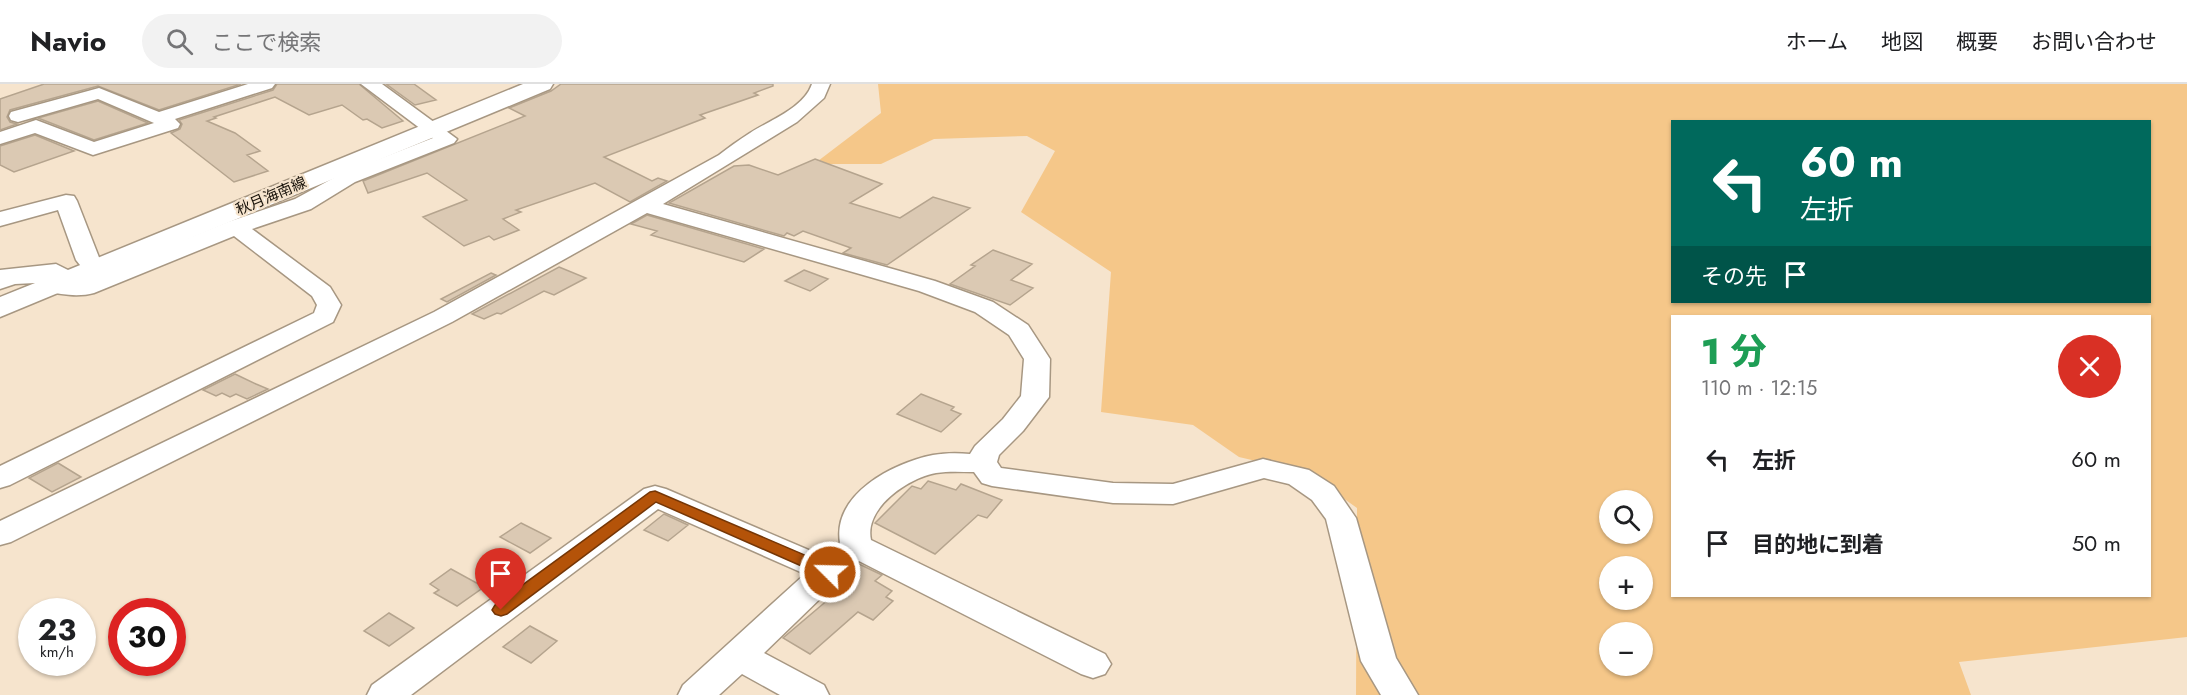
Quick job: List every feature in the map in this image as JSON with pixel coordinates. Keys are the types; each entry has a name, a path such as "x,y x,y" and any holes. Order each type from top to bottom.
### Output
{"main road":[{"name":"秋月海南線","path":"0,296 56,279 428,125 518,84"},
{"name":"秋月海南線","path":"0,308 88,260 428,125 542,84"},
{"path":"0,280 10,276 56,279 61,299 0,325"}],"street":[{"path":"159,118 266,84"},
{"path":"56,279 87,288 236,227 303,204 348,178 447,139 370,84"},
{"path":"0,534 442,317 645,206 726,159 758,136 790,118 818,94 821,84"},
{"path":"0,108 36,126 93,148 171,124 99,93 18,116"},
{"path":"0,138 36,126"},
{"path":"0,219 66,201 88,260"},
{"path":"645,206 927,286 984,307 1019,330 1037,359 1035,397 1012,425 985,452 982,464"},
{"path":"0,478 324,317 329,305 321,292 236,227"},
{"path":"856,546 854,528 859,513 890,483 933,464 982,464"},
{"path":"982,464 992,476 1113,493 1173,494 1263,468 1299,477 1323,494 1341,518 1379,661 1400,695"},
{"path":"385,695 655,496 830,572"},
{"path":"696,695 856,546"},
{"path":"856,546 1093,664"},
{"path":"740,656 811,695"}],"shaded area":[{"path":"878,84 2187,84 2187,637 1959,662 1971,695 1356,695 1357,508 1308,473 1239,457 1193,425 1101,412 1111,272 1021,212 1055,151 1027,136 934,139 881,164 814,164 881,113"}],"building":[{"path":"44,84 241,84 159,110 98,86 10,110 7,117 10,122 17,124 0,130 0,99"},
{"path":"277,84 359,84 403,121 382,128 367,119 363,120 342,105 309,115 275,97 214,117 216,118 207,121 235,133 260,151 247,155 268,171 234,182 171,133 180,129 182,124 179,120 273,90"},
{"path":"386,84 414,84 436,100 415,105"},
{"path":"561,84 773,84 773,86 754,93 758,95 700,115 705,118 604,157 652,181 658,178 667,181 630,202 595,183 516,210 521,212 503,219 519,230 494,240 489,236 464,246 423,217 467,200 427,173 368,193 363,181 525,116 509,108 551,91"},
{"path":"98,101 148,123 94,140 38,118"},
{"path":"35,135 74,151 14,172 0,165 0,146"},
{"path":"815,159 882,184 850,203 900,218 933,197 970,208 887,265 843,253 851,248 803,231 794,236 787,233 784,236 669,203 734,166 749,165 778,175"},
{"path":"647,215 764,249 744,262 651,235 657,231 631,224"},
{"path":"993,250 1032,264 1011,280 1033,288 1010,305 950,284 975,266 971,265"},
{"path":"559,267 586,278 554,295 544,291 501,314 497,313 484,319 472,314"},
{"path":"804,270 828,279 810,291 785,281"},
{"path":"491,273 496,275 447,302 441,299"},
{"path":"235,374 268,389 247,399 236,394 230,397 222,393 216,396 203,390"},
{"path":"921,394 954,407 951,410 961,414 941,432 897,414"},
{"path":"58,463 81,477 52,492 29,478"},
{"path":"928,481 956,490 961,484 1002,500 987,518 978,515 935,554 875,523 912,486 921,489"},
{"path":"664,514 688,525 668,541 644,530"},
{"path":"521,523 551,538 530,553 500,537"},
{"path":"859,564 882,575 875,581 892,591 886,597 893,601 873,620 858,612 810,654 783,638 836,593 834,592 846,581 843,580"},
{"path":"451,569 484,587 457,606 434,593 439,590 430,584"},
{"path":"389,613 414,628 389,646 364,631"},
{"path":"530,626 557,641 531,663 503,647"}],"route":[{"path":"501,610 655,496 830,572"}]}
